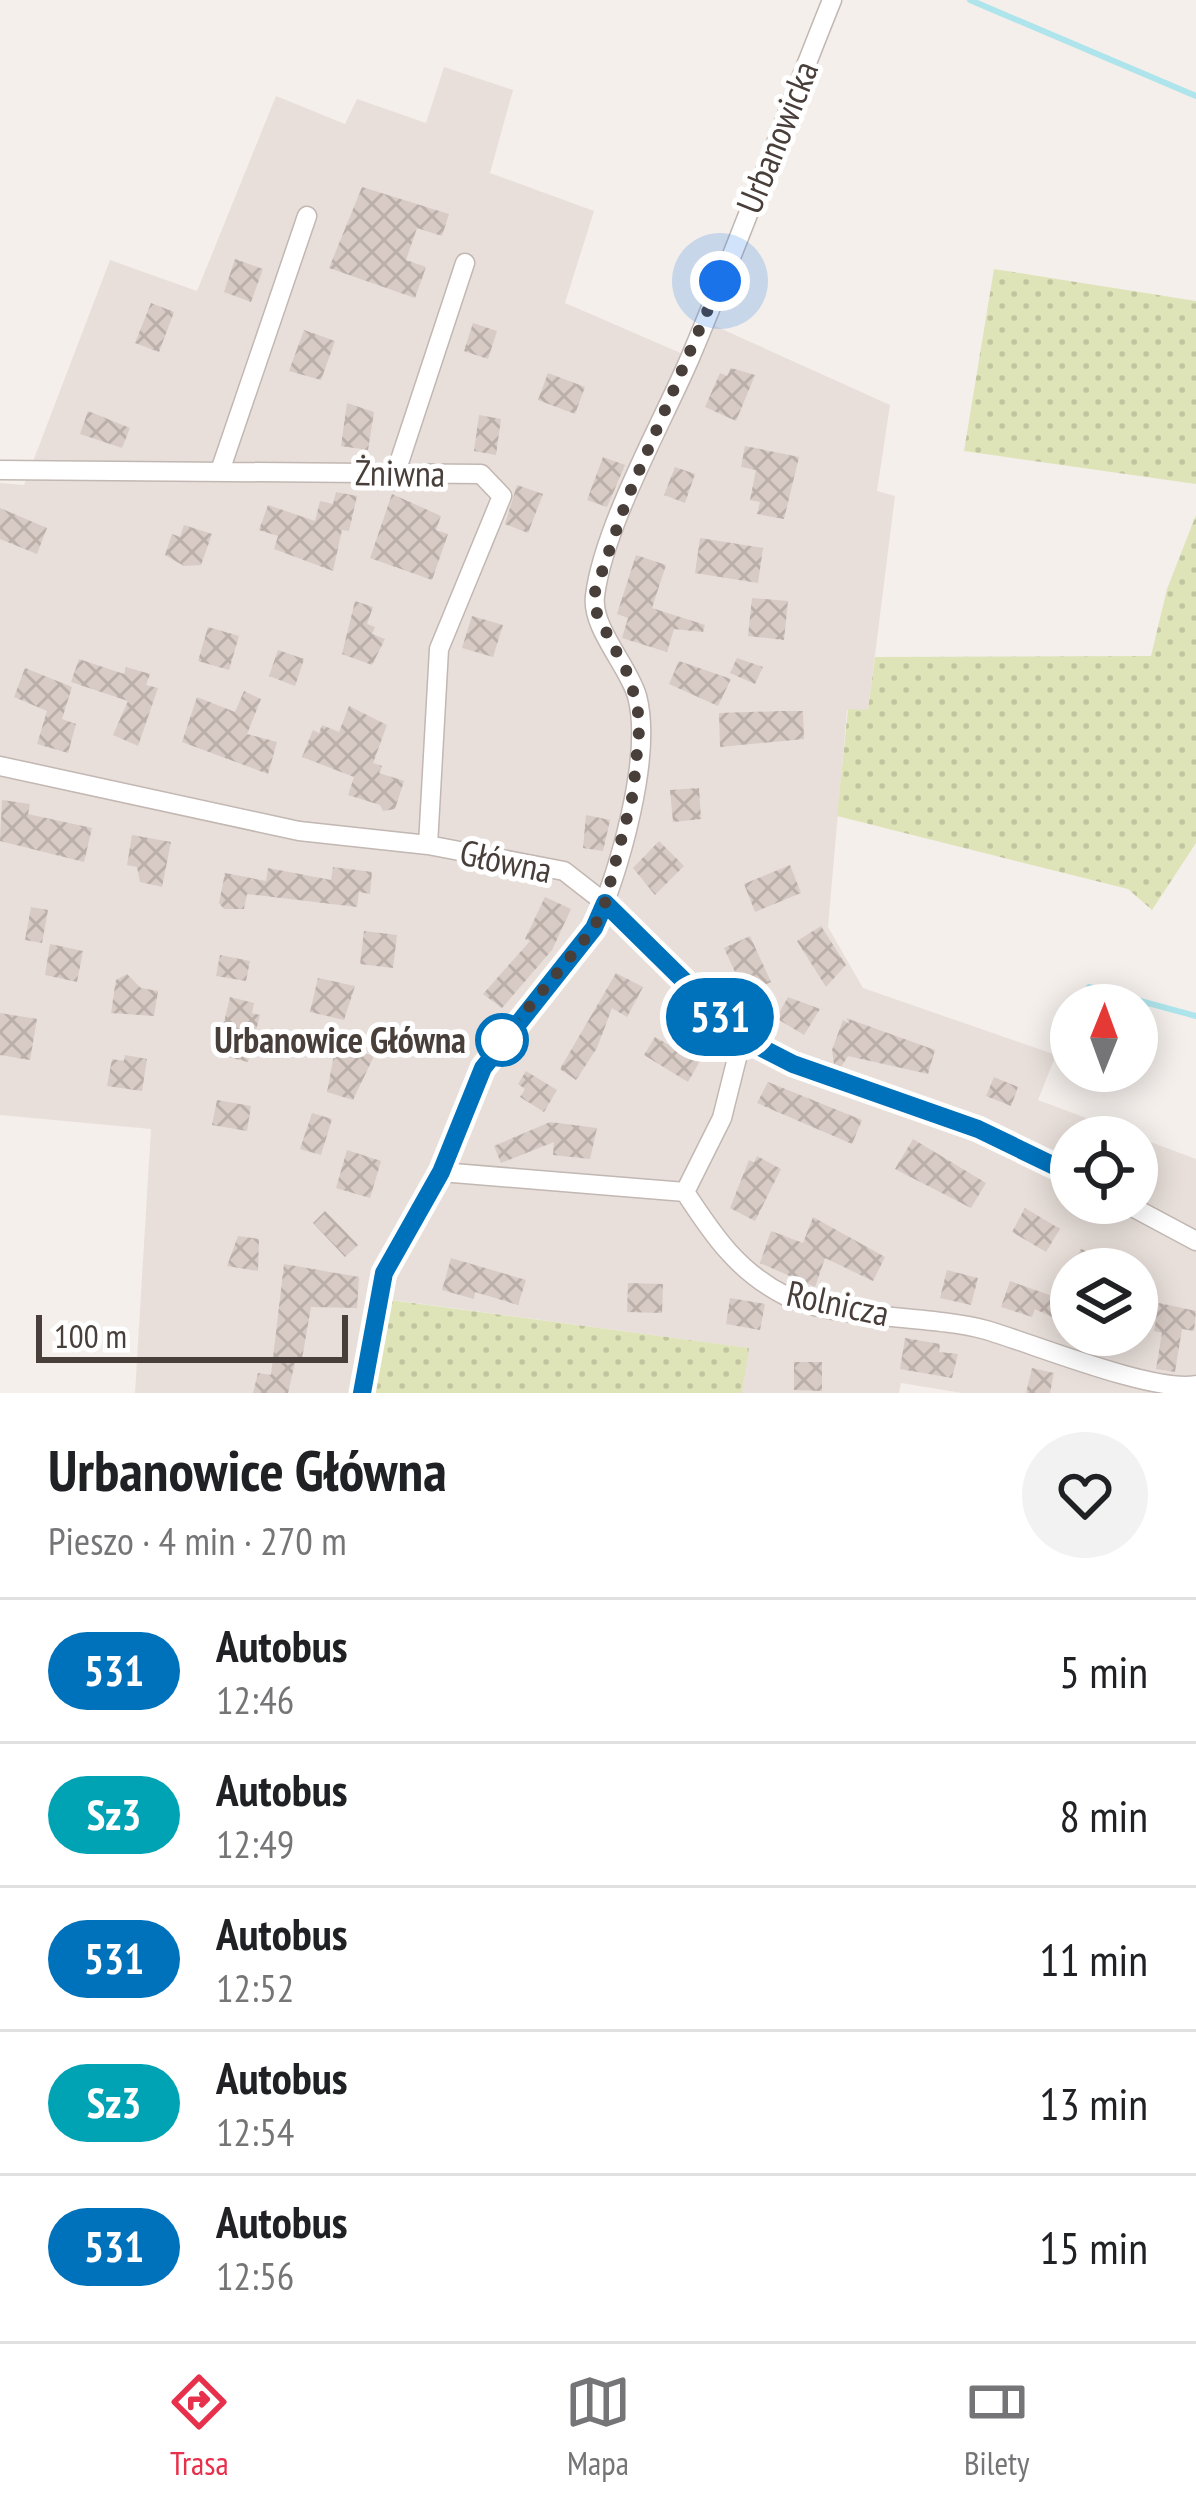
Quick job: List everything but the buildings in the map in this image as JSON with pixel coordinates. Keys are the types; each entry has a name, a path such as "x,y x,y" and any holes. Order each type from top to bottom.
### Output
{"street":[{"name":"Urbanowicka","path":"362,1393 384,1273 441,1172 491,1053 594,928 605,903 633,794 640,721 630,678 597,614 595,592 627,499 690,357 832,0"},
{"path":"220,471 307,216"},
{"path":"396,472 466,263"},
{"name":"Żniwna","path":"0,470 481,474 502,496 439,649 428,844"},
{"name":"Główna","path":"0,766 299,831 428,844 546,864 564,871 605,903 742,1038 793,1064 978,1129 1050,1164"},
{"path":"441,1172 685,1192 722,1118 742,1038"},
{"name":"Rolnicza","path":"685,1192 724,1252 754,1279 791,1300 984,1330 1145,1389 1187,1391 1196,1385"},
{"path":"1158,1220 1196,1240"}],"shaded area":[{"path":"444,67 513,90 490,173 594,211 565,303 690,357 704,321 890,405 877,491 895,496 868,711 847,710 828,927 863,988 1050,1053 1050,1070 1038,1100 1081,1116 1050,1116 1050,1224 1158,1224 1158,1145 1196,1159 1196,1393 962,1393 901,1383 899,1393 742,1393 748,1348 378,1298 356,1393 135,1393 151,1129 0,1115 0,483 24,485 110,260 197,291 276,96 345,124 357,99 426,123"}],"green space":[{"path":"994,269 1196,301 1196,484 964,451"},
{"path":"1196,515 1196,843 1152,910 1128,889 837,816 848,709 868,710 875,657 1151,656 1167,589"},
{"path":"390,1300 749,1348 742,1393 375,1393"}],"waterway":[{"path":"970,0 1196,96"},
{"path":"1158,1006 1196,1016"}],"bus line":[{"name":"531","path":"362,1393 384,1273 441,1172 483,1068 594,928 605,903 742,1038 793,1064 978,1129 1050,1163"}],"place":[{"name":"Urbanowice Główna","path":"502,1040"}],"route":[{"path":"502,1040 594,928 605,903 633,794 640,721 630,678 597,614 595,592 627,499 720,281"}]}
